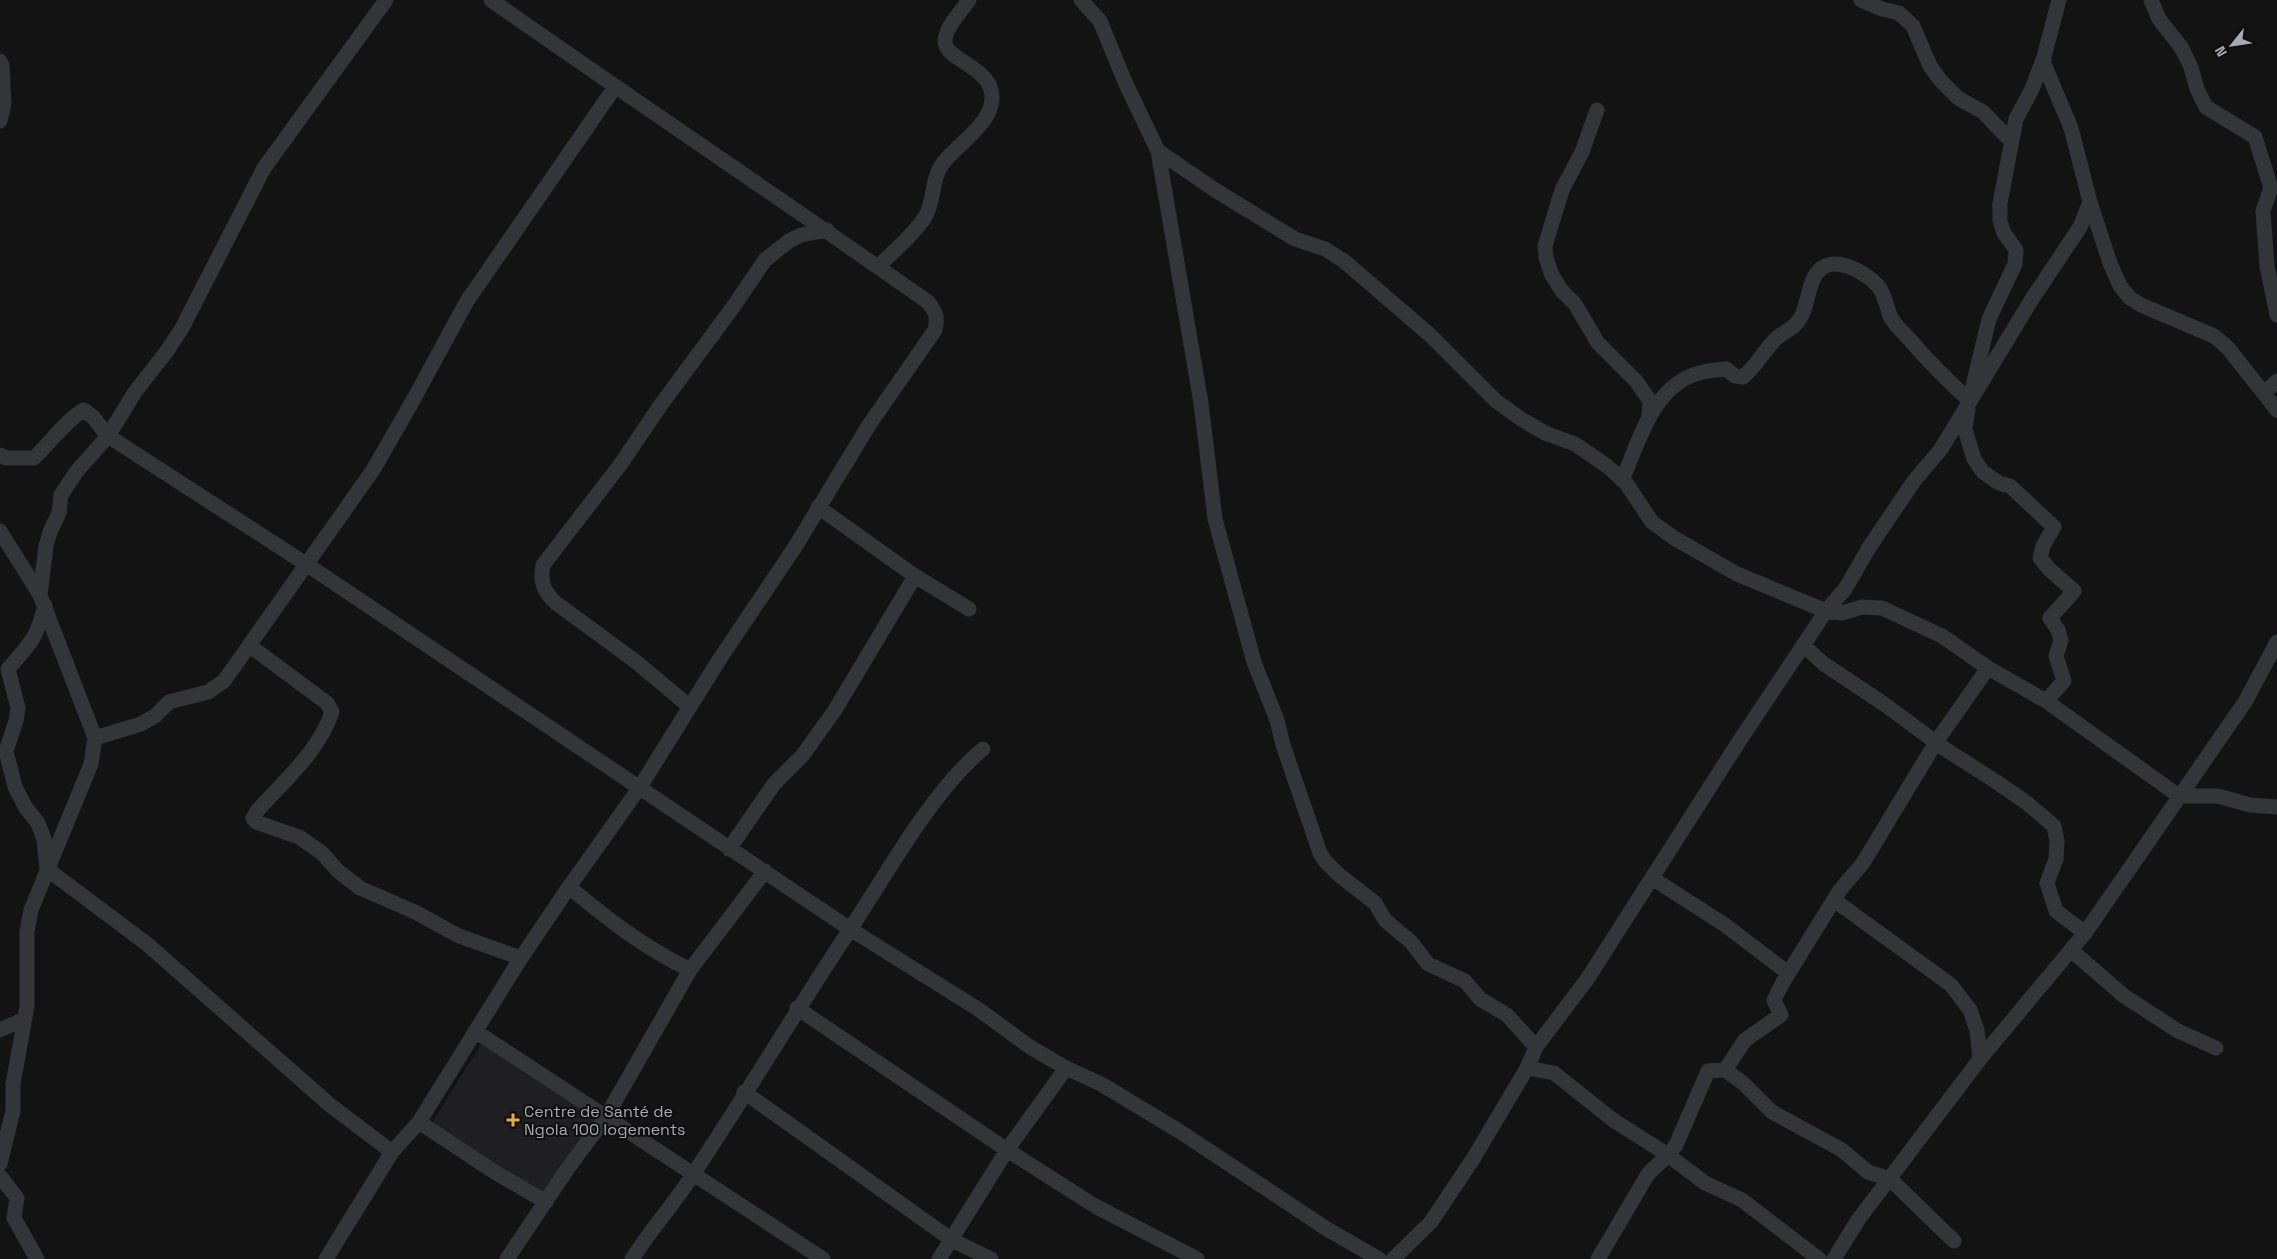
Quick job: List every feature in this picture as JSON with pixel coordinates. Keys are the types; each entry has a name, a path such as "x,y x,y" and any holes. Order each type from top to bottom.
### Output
{"street":[{"path":"386,0 264,168 182,328 167,351 134,392 108,436 77,471 61,495 59,513 46,546 39,630 28,648 8,669 18,708 16,722 4,743 15,787 26,808 38,823 44,840 47,869 147,944 330,1105 392,1152"},
{"path":"326,1259 392,1152 419,1122 521,958 640,788 724,652 795,547 869,425 935,330 937,321 936,311 928,302 878,266 491,0"},
{"path":"878,266 926,216 934,182 942,164 985,117 992,105 990,87 978,71 948,50 945,42 950,27 969,0"},
{"path":"1081,0 1100,21 1125,82 1158,151 1200,404 1215,519 1254,662 1277,720 1283,745 1320,854 1332,869 1374,903 1385,920 1411,942 1428,964 1465,982 1480,999 1507,1016 1536,1047"},
{"path":"1861,0 1882,9 1899,13 1913,26 1930,66 1941,81 1958,98 1983,112 2011,141"},
{"path":"2046,702 2064,681 2056,656 2061,640 2058,630 2050,618 2074,591 2049,569 2040,558 2043,546 2054,527 2010,486 1999,484 1983,472 1974,459 1965,429 1989,319 2014,264 2016,250 2004,233 2000,221 2000,204 2011,141 2016,119 2032,89 2044,57 2059,0"},
{"path":"2151,0 2159,19 2181,47 2191,67 2197,89 2206,107 2254,137 2271,188 2263,211 2267,266 2277,315"},
{"path":"2044,57 2048,77 2071,128 2090,202 2110,263 2120,286 2130,298 2141,305 2214,336 2228,348 2277,410"},
{"path":"0,61 2,65 4,104 0,121"},
{"path":"95,738 141,724 156,716 169,702 208,692 224,681 373,470 467,301 615,87"},
{"path":"1597,110 1582,152 1562,190 1545,246 1546,258 1552,275 1562,292 1574,304 1598,342 1636,381 1650,401 1649,417"},
{"path":"1158,151 1215,190 1295,239 1325,249 1344,262 1430,334 1496,401 1521,419 1545,433 1575,444 1607,466 1622,480 1652,522 1674,538 1737,574 1826,611 1842,613 1862,607 1882,608 1942,636 1988,668 2046,702 2179,796 2218,796 2250,805 2277,806"},
{"path":"1393,1259 1431,1222 1473,1159 1527,1068 1536,1047 1588,978 1803,645 1826,611 1845,589 1870,546 1914,480 1942,449 2032,299 2080,227 2090,202"},
{"path":"690,707 635,660 545,593 540,579 543,565 620,465 765,260 789,241 801,235 827,230"},
{"path":"1622,480 1649,417 1666,394 1687,378 1702,372 1726,369 1735,376 1744,377 1778,337 1792,328 1801,319 1815,274 1824,266 1838,263 1854,269 1877,286 1885,298 1891,318 1945,378 1970,401"},
{"path":"2264,392 2277,381"},
{"path":"0,456 6,458 34,458 74,415 84,410 93,417 108,436 306,564 850,929 978,1009 1030,1047 1066,1068 1100,1084 1179,1131 1284,1202 1379,1259"},
{"path":"818,507 915,576 969,609"},
{"path":"0,531 42,600 95,738 91,764 47,869 32,910 27,931 27,1006 13,1084 13,1111 0,1164"},
{"path":"730,848 774,784 802,756 835,710 915,576"},
{"path":"1834,1259 1858,1220 1980,1060 2085,932 2245,702 2277,642"},
{"path":"1803,645 1824,664 2026,803 2054,826 2057,841 2056,859 2047,883 2056,911 2085,932"},
{"path":"250,646 327,703 332,712 329,723 308,756 258,810 253,818 256,822 299,837 322,853 338,871 360,888 415,912 459,936 521,958"},
{"path":"1725,1070 1745,1040 1780,1015 1774,1000 1788,974 1834,900 1863,863 1936,742 1988,668"},
{"path":"632,1259 694,1174 797,1008 893,863 934,804 969,761 983,749"},
{"path":"507,1259 568,1168 606,1117 690,970 765,871"},
{"path":"1652,878 1725,925 1788,974"},
{"path":"569,887 616,927 654,952 690,970"},
{"path":"1834,900 1951,985 1970,1010 1977,1030 1980,1060"},
{"path":"2071,950 2124,996 2178,1031 2216,1048"},
{"path":"797,1008 1007,1150 1095,1206 1197,1259"},
{"path":"0,1030 25,1019"},
{"path":"475,1031 823,1259"},
{"path":"939,1259 1007,1150 1066,1068"},
{"path":"1527,1068 1554,1073 1613,1120 1705,1183 1742,1200 1819,1259"},
{"path":"1598,1259 1648,1174 1668,1156 1676,1145 1708,1071 1725,1070 1742,1083 1772,1112 1842,1150 1868,1172 1890,1179 1954,1241"},
{"path":"744,1092 952,1240 991,1259"},
{"path":"419,1122 492,1170 546,1202"},
{"path":"0,1176 17,1198 14,1218 37,1259"}],"shaded area":[{"name":"Centre de Santé de Ngola 100 logements","path":"481,1044 596,1117 546,1197 431,1124"}],"place":[{"name":"Centre de Santé de Ngola 100 logements","path":"513,1120"}]}
